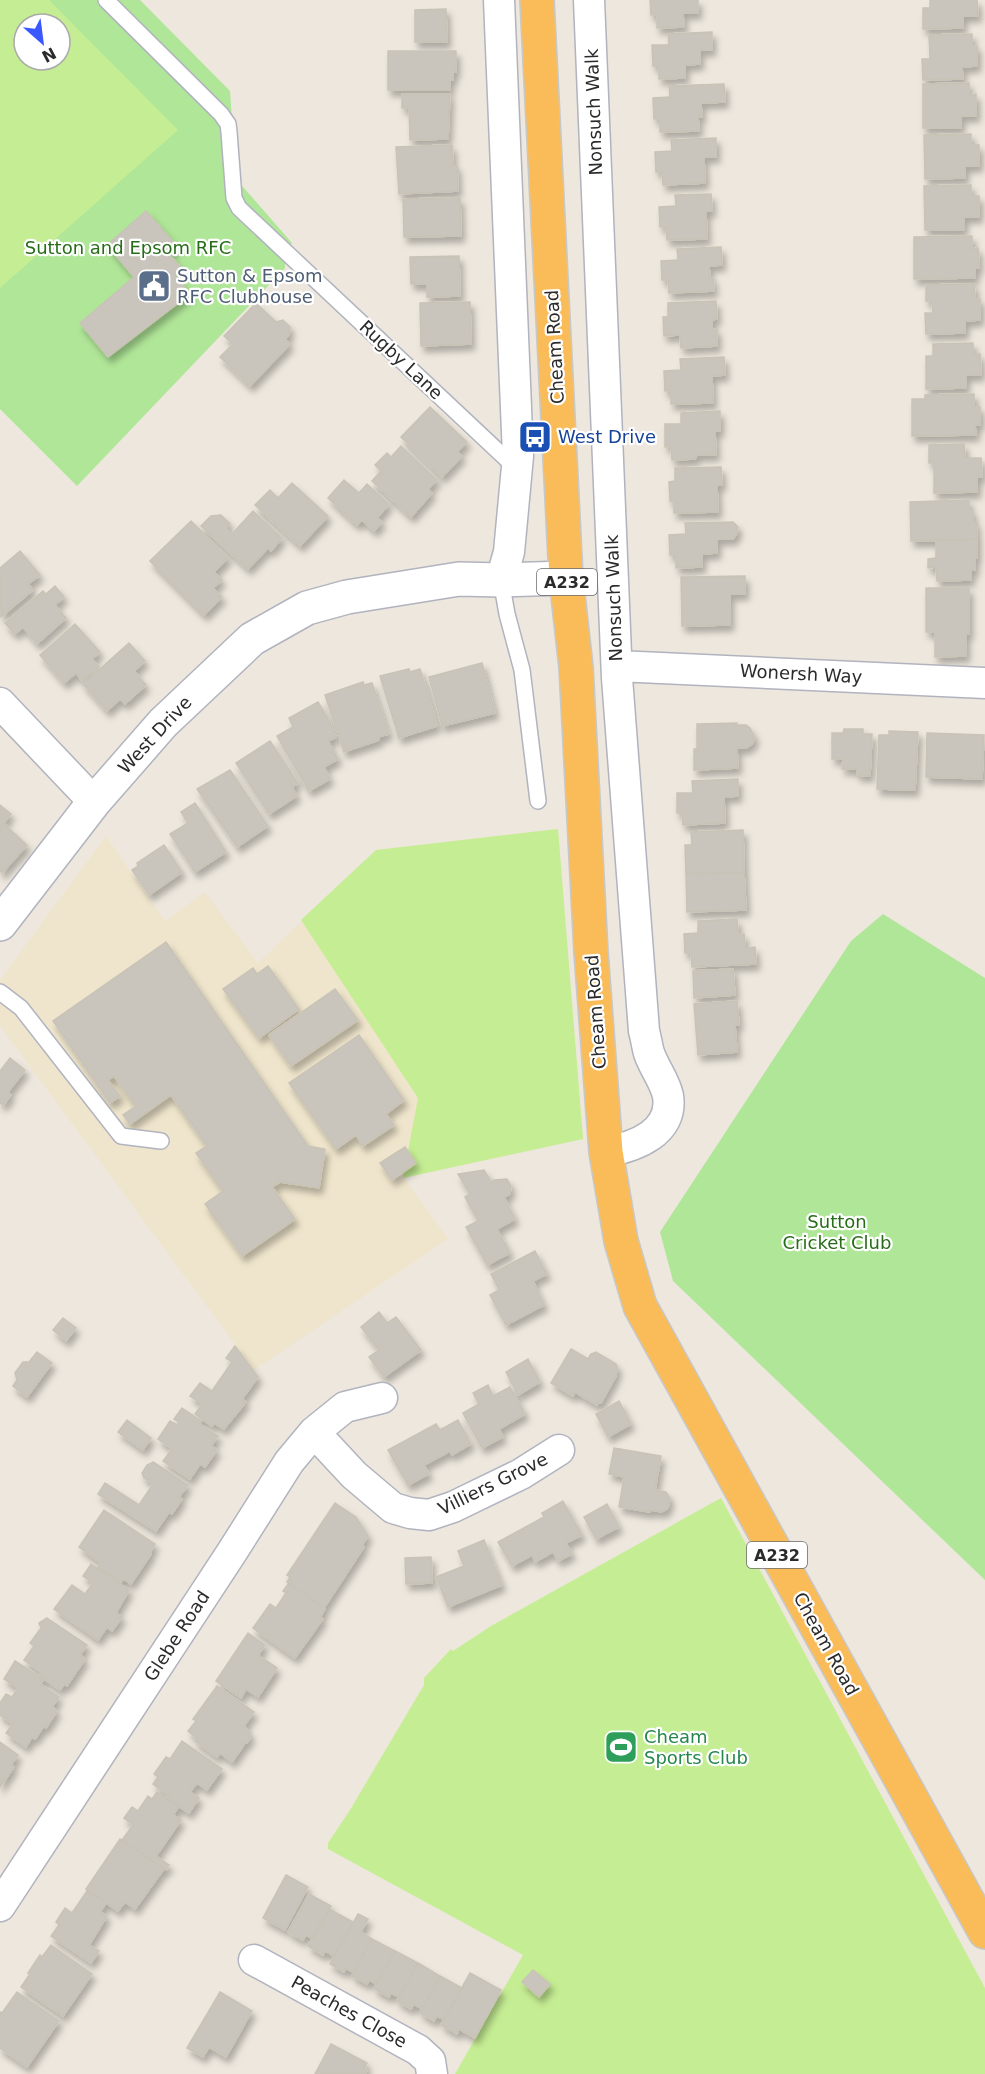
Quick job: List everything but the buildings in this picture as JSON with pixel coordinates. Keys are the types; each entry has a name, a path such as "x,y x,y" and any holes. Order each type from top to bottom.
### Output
{"highway":[{"name":"Cheam Road","path":"537,0 566,578 576,667 591,952 606,1152 621,1241 640,1306 985,1932"}],"street":[{"path":"499,0 518,422 517,469 509,552 501,580"},
{"name":"Nonsuch Walk","path":"589,0 617,666 644,1031 649,1053 667,1094 669,1106 666,1119 651,1136 631,1147 606,1152"},
{"name":"West Drive","path":"0,924 93,802 163,723 252,639 308,609 347,597 459,579 566,578"},
{"name":"Wonersh Way","path":"617,666 985,684"},
{"path":"0,703 93,802"},
{"name":"Glebe Road","path":"0,1906 289,1462 314,1432 345,1407 382,1398"},
{"name":"Villiers Grove","path":"314,1432 354,1475 393,1508 429,1515 453,1507 521,1474 559,1450"},
{"name":"Peaches Close","path":"254,1960 418,2050 430,2061 432,2074"}],"lane":[{"name":"Rugby Lane","path":"106,0 224,119 230,132 234,198 239,208 517,469"},
{"path":"501,580 507,614 522,670 538,801"},
{"path":"0,992 21,1008 121,1136 162,1141"}],"shaded area":[{"path":"558,829 583,1139 404,1178 448,1239 254,1370 0,1026 0,980 106,836 165,921 205,892 258,963 376,850"}],"green space":[{"name":"Sutton and Epsom RFC","path":"0,0 140,0 230,91 236,179 292,243 285,252 285,268 77,486 0,409"},
{"path":"0,0 49,0 61,12 12,12 12,72 72,72 72,23 178,130 0,288"},
{"path":"558,829 583,1139 403,1178 418,1098 301,920 376,850"},
{"name":"Sutton Cricket Club","path":"883,914 985,978 985,1580 673,1281 660,1232 851,941"},
{"name":"Cheam Sports Club","path":"721,1498 985,1988 985,2074 455,2074 523,1955 328,1849 328,1843 424,1685 424,1678 451,1649 453,1651 491,1626"}],"place":[{"name":"Sutton & Epsom RFC Clubhouse","path":"154,286"},
{"name":"West Drive","path":"535,437"},
{"name":"Cheam Sports Club","path":"621,1747"}]}
